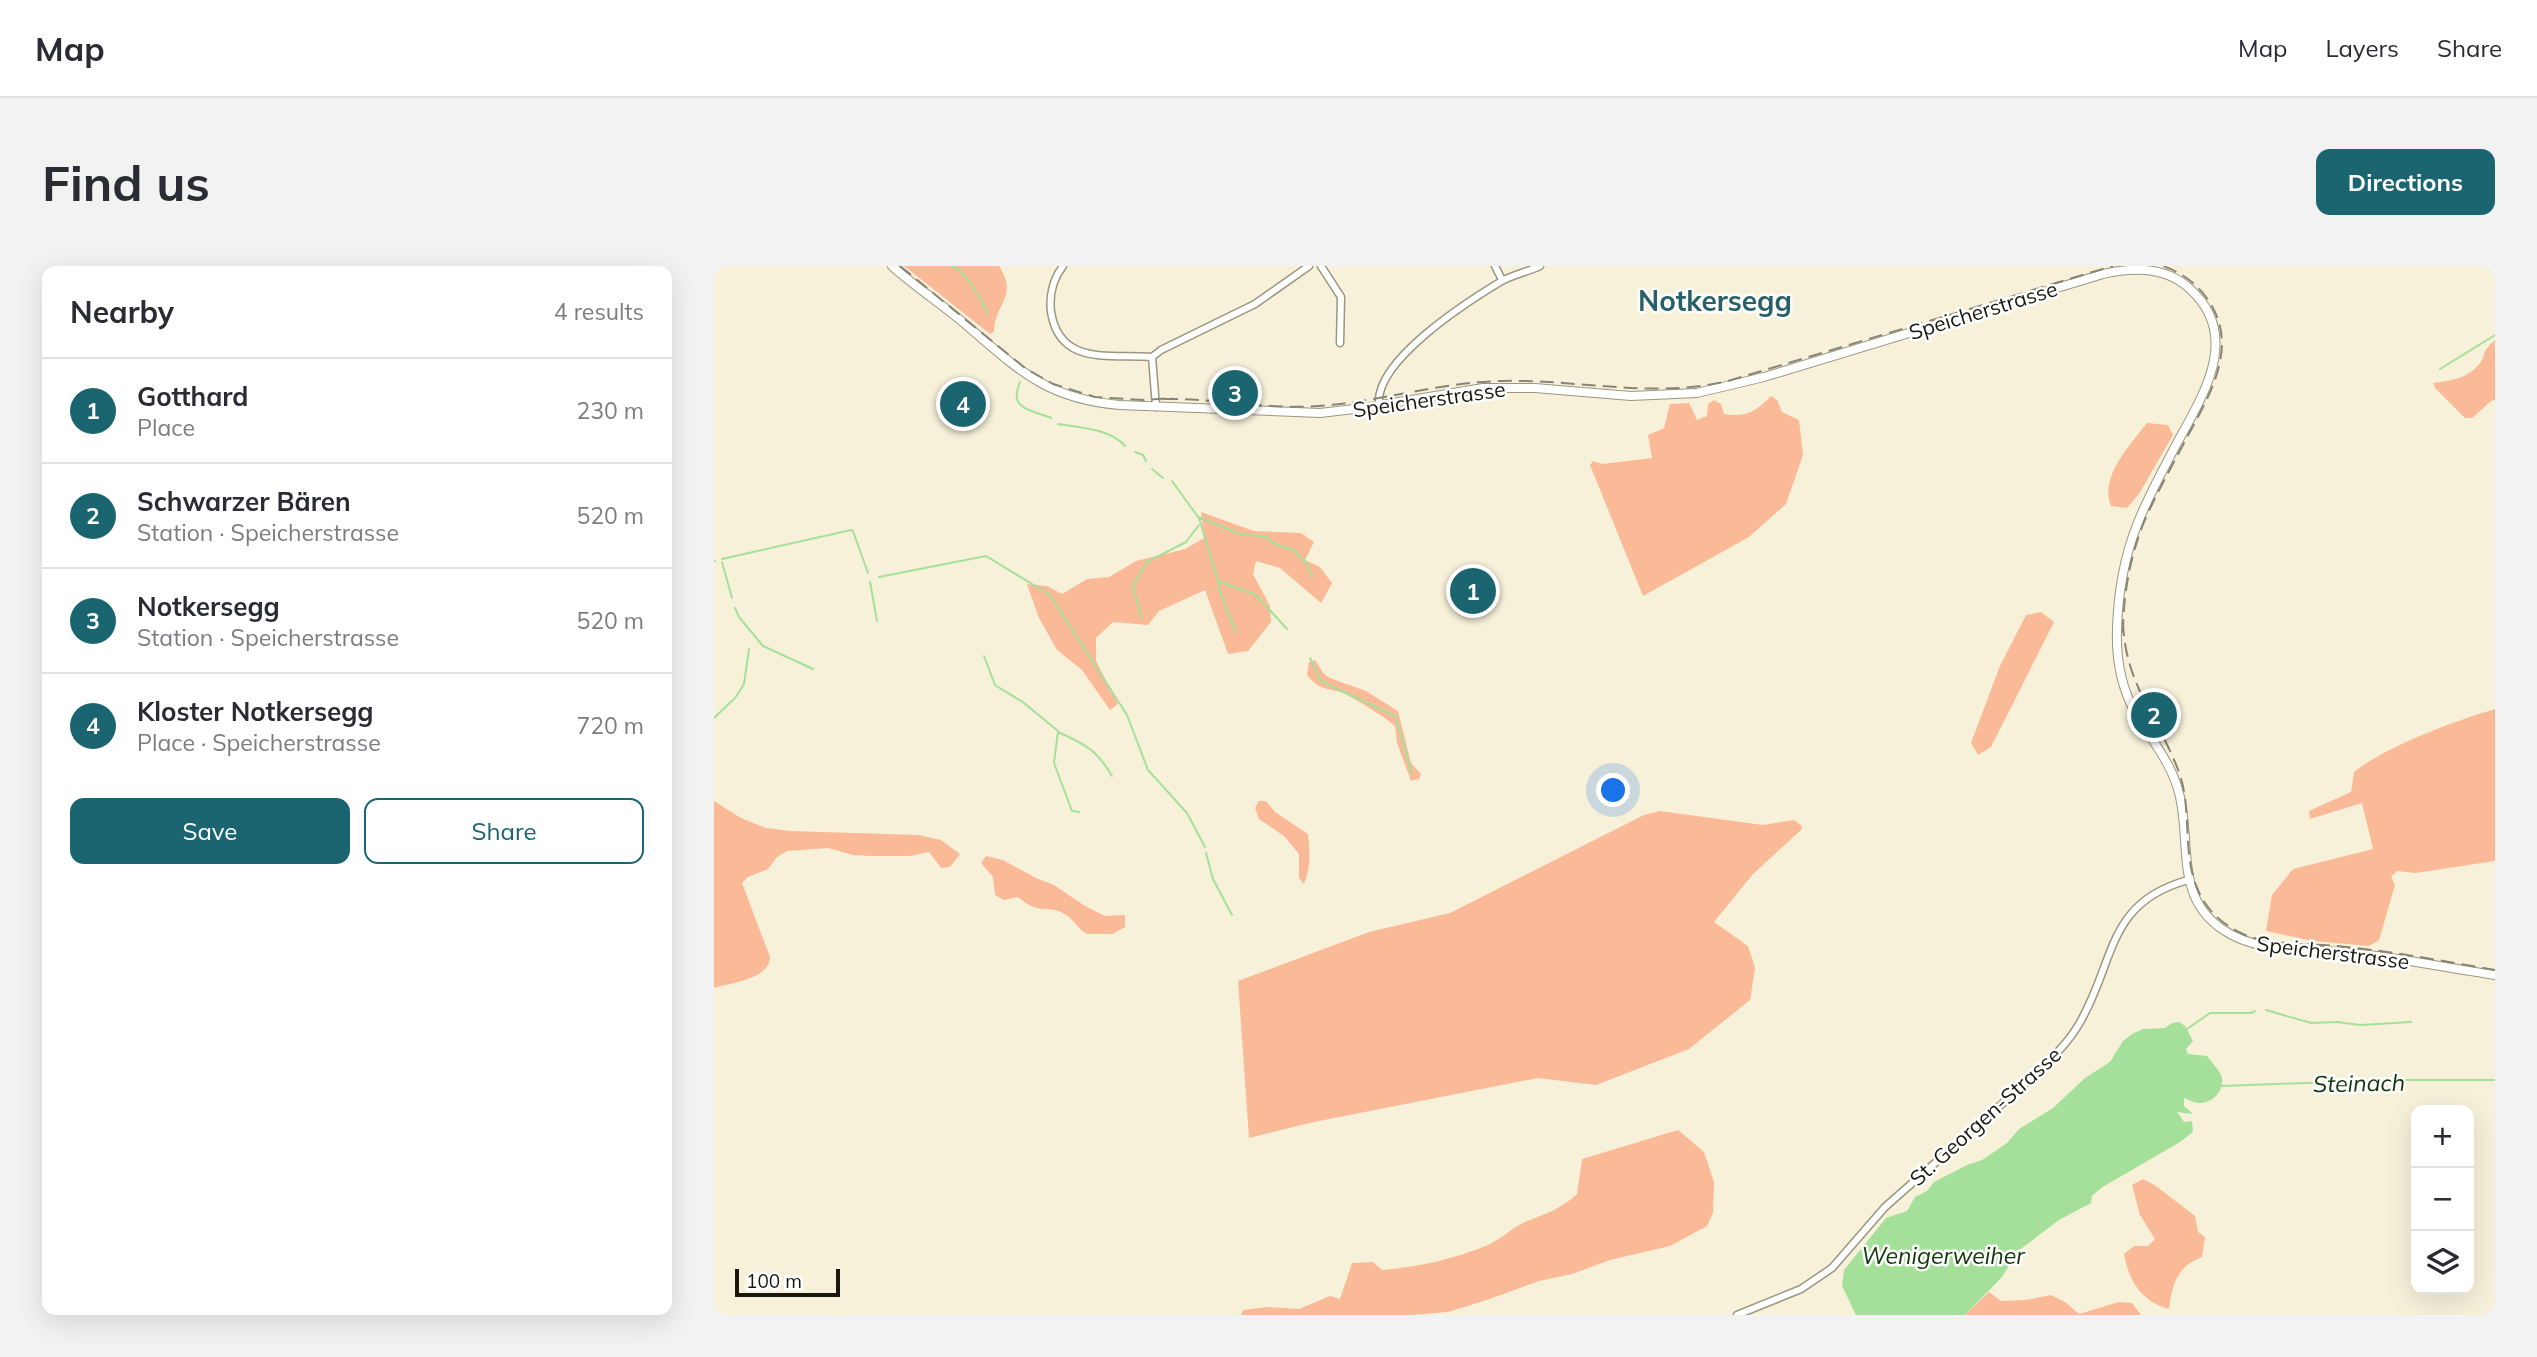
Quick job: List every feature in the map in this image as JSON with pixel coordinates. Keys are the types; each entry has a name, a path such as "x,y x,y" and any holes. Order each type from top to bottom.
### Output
{"main road":[{"name":"Speicherstrasse","path":"892,266 1015,367 1047,388 1066,396 1094,402 1156,407 1306,413 1345,411 1459,391 1503,387 1631,396 1697,393 1764,377 2103,274 2143,269 2158,271 2177,279 2196,294 2209,314 2216,336 2214,365 2202,398 2156,483 2137,525 2123,572 2117,632 2118,660 2124,687 2178,786 2188,880 2200,907 2214,924 2252,943 2371,955 2495,975"}],"street":[{"path":"1063,266 1051,290 1053,324 1062,338 1074,348 1090,355 1152,357 1161,350 1255,304 1309,266"},
{"path":"1321,266 1341,296 1340,343"},
{"path":"1495,266 1502,280"},
{"path":"1379,405 1378,395 1385,383 1399,362 1427,331 1502,280 1540,266"},
{"path":"1152,357 1156,407"},
{"name":"St. Georgen-Strasse","path":"1737,1315 1801,1289 1832,1268 1885,1207 2037,1073 2080,1024 2109,952 2132,912 2159,890 2188,880"}],"shaded area":[{"path":"904,266 999,266 1007,285 994,332 990,334"},
{"path":"2495,340 2495,400 2472,418 2465,418 2433,383 2459,378 2470,372 2480,363"},
{"path":"1771,396 1777,400 1782,412 1799,420 1803,455 1786,504 1749,537 1643,596 1590,465 1593,461 1602,464 1652,458 1648,435 1664,428 1670,404 1689,403 1697,420 1707,416 1708,404 1714,400 1721,404 1724,414 1739,415 1755,410"},
{"path":"2147,423 2168,425 2173,435 2139,494 2127,508 2111,506 2108,495 2113,473 2125,451"},
{"path":"1201,512 1254,531 1301,533 1314,542 1305,560 1320,567 1332,583 1321,603 1280,568 1256,561 1253,574 1270,606 1271,622 1248,651 1228,654 1205,590 1159,611 1148,625 1113,622 1096,638 1096,661 1118,704 1110,710 1082,670 1057,650 1039,618 1027,584 1047,586 1062,594 1087,579 1109,577 1136,561 1185,549 1204,538"},
{"path":"2041,612 2054,622 1991,747 1978,755 1971,743 2000,666 2026,615"},
{"path":"1315,660 1330,678 1366,691 1398,711 1411,763 1421,774 1419,779 1411,781 1397,743 1395,726 1353,698 1313,681 1307,675 1309,662"},
{"path":"2495,709 2495,861 2416,873 2397,871 2391,877 2395,885 2379,940 2369,946 2313,941 2266,931 2272,895 2293,869 2373,849 2362,803 2310,819 2309,811 2351,792 2354,772 2384,753 2441,727"},
{"path":"714,801 741,818 766,828 918,835 941,840 960,854 950,867 941,868 929,852 910,856 871,856 853,855 828,848 787,851 777,857 768,869 748,877 742,883 770,957 768,964 764,970 748,979 714,988"},
{"path":"1259,801 1266,801 1275,812 1308,834 1308,872 1304,884 1299,878 1299,854 1284,836 1259,819 1255,808"},
{"path":"1660,811 1763,825 1794,820 1802,826 1801,830 1753,874 1714,922 1748,946 1755,968 1750,1000 1689,1049 1596,1085 1538,1078 1314,1122 1249,1138 1238,981 1369,932 1450,913 1644,815"},
{"path":"986,856 1003,860 1054,885 1105,916 1125,915 1125,927 1113,934 1087,934 1060,912 1032,907 1018,897 1004,900 995,895 993,877 981,863"},
{"path":"1678,1130 1704,1152 1714,1182 1713,1213 1707,1226 1670,1246 1539,1281 1448,1312 1411,1315 1241,1315 1243,1310 1267,1307 1299,1309 1330,1296 1340,1299 1352,1263 1373,1262 1382,1270 1395,1269 1449,1258 1488,1245 1520,1224 1558,1208 1577,1194 1582,1159"},
{"path":"2143,1179 2195,1216 2198,1232 2205,1237 2202,1257 2187,1266 2177,1277 2169,1309 2151,1301 2138,1289 2129,1273 2124,1254 2134,1246 2148,1246 2155,1239 2140,1215 2132,1185"},
{"path":"1989,1292 2001,1301 2051,1295 2079,1314 2119,1302 2132,1303 2141,1315 1965,1315"}],"water":[{"name":"Wenigerweiher","path":"2179,1022 2185,1026 2193,1041 2186,1049 2188,1054 2207,1056 2220,1072 2222,1081 2222,1086 2211,1100 2200,1103 2184,1098 2184,1106 2193,1114 2177,1112 2184,1122 2192,1121 2193,1132 2101,1188 2092,1196 2091,1203 2059,1220 2018,1251 2002,1277 1965,1315 1856,1315 1842,1286 1844,1270 1886,1218 1907,1211 1915,1197 1927,1191 1934,1182 1982,1160 2007,1143 2019,1129 2053,1108 2085,1078 2110,1062 2123,1041 2132,1034 2143,1029 2165,1028"}],"waterway":[{"path":"952,266 968,280 988,313"},
{"path":"2440,369 2495,335"},
{"path":"1020,382 1017,393 1019,403 1051,418"},
{"path":"1058,424 1103,432 1125,446"},
{"path":"1135,452 1143,455 1146,461"},
{"path":"1152,469 1163,478"},
{"path":"1172,481 1198,517 1240,534 1267,537 1273,543 1295,551 1307,564 1312,577"},
{"path":"1199,518 1218,581 1256,595 1287,629"},
{"path":"1141,617 1133,586 1147,562 1186,542 1199,525"},
{"path":"722,559 851,530 868,573"},
{"path":"879,577 986,556 1050,595 1127,715 1148,770 1187,813 1205,847"},
{"path":"722,562 732,598"},
{"path":"1218,581 1236,632"},
{"path":"870,582 877,621"},
{"path":"735,608 739,617 763,646 813,669"},
{"path":"714,718 735,698 744,684 749,649"},
{"path":"984,656 995,685 1024,703 1058,731 1054,763 1072,811 1079,812"},
{"path":"1310,658 1321,681 1395,716 1412,774"},
{"path":"1058,732 1090,749 1112,776"},
{"path":"1206,853 1213,879 1232,915"},
{"path":"2266,1010 2311,1023 2360,1025 2411,1022"},
{"path":"2187,1029 2210,1013 2255,1011"},
{"name":"Steinach","path":"2222,1086 2384,1080 2495,1080"}],"railway":[{"path":"900,266 1025,368 1053,384 1095,397 1144,400 1173,398"},
{"path":"1164,399 1299,407 1364,401 1479,382 1530,381 1643,388 1700,386 1728,381 2113,266"},
{"path":"2123,633 2128,576 2139,535 2212,388 2222,352 2216,315 2206,297 2187,278 2163,266"},
{"path":"2123,622 2130,665 2172,755 2184,789 2193,877 2201,897 2216,916 2243,934 2266,941 2377,951 2495,970"}],"place":[{"name":"Notkersegg","path":"1235,393"},
{"name":"Kloster Notkersegg","path":"963,404"},
{"name":"Gotthard","path":"1473,591"},
{"name":"Schwarzer Bären","path":"2154,715"}],"district":[{"name":"Notkersegg","path":"1715,300"}]}
